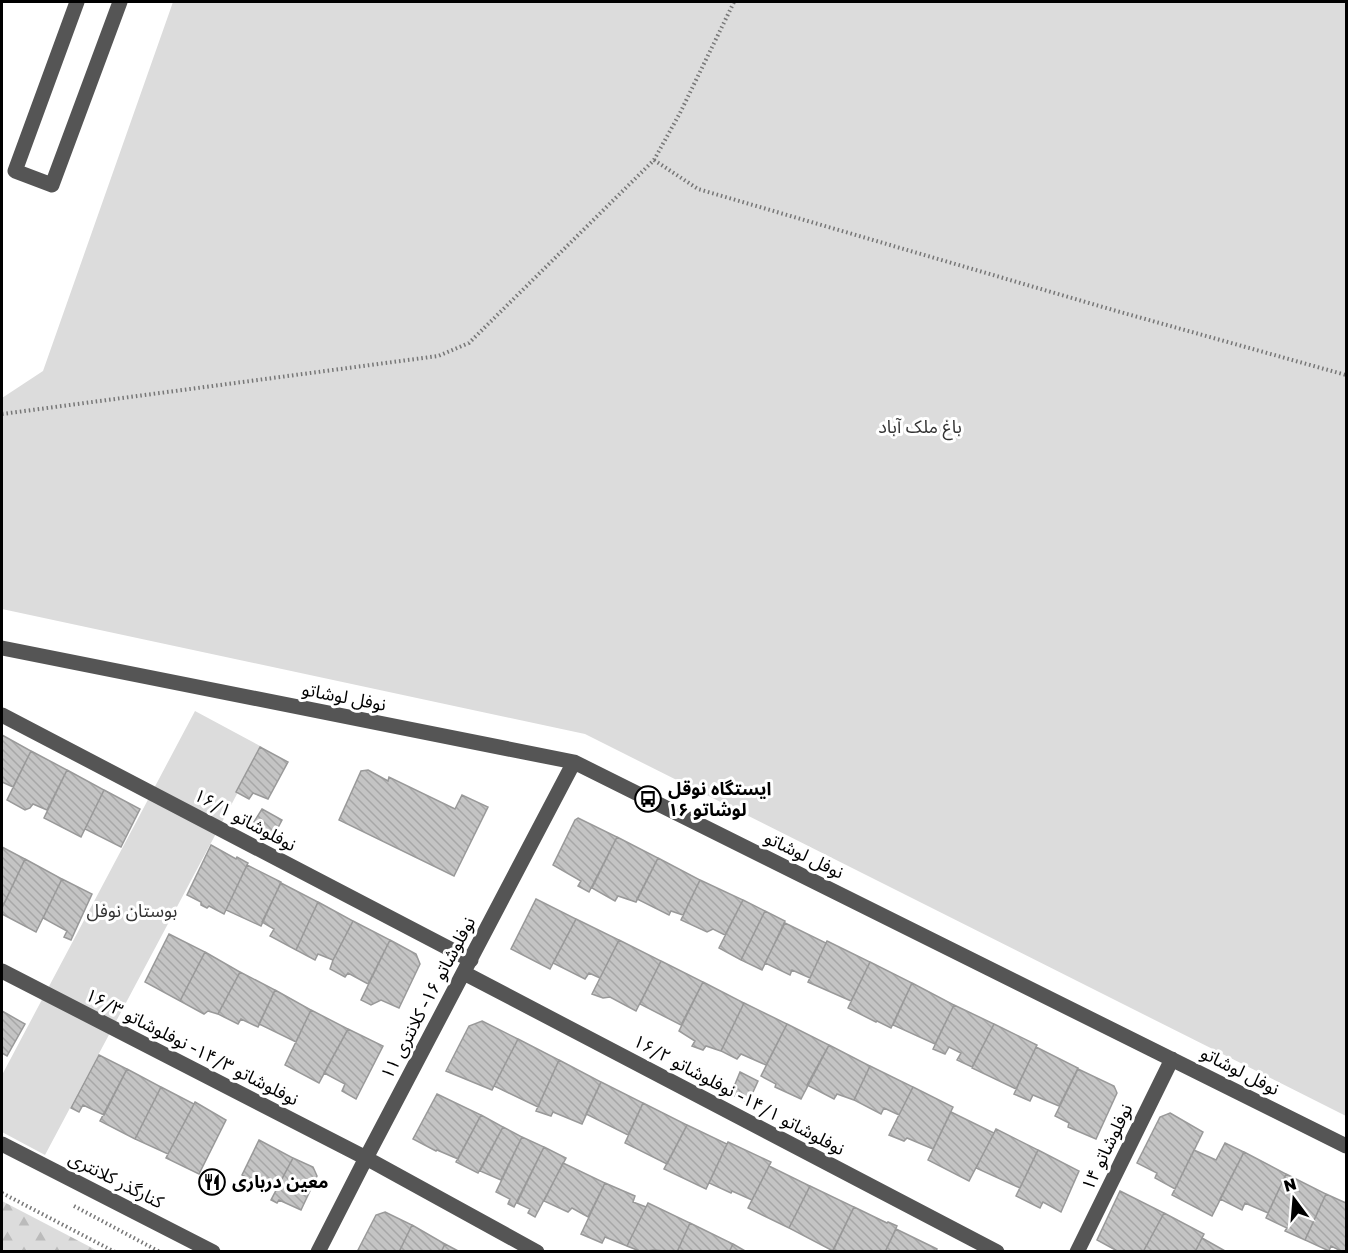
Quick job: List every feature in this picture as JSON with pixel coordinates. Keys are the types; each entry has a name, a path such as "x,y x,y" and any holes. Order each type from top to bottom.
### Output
{"street":[{"path":"77,2 15,171 52,185 120,2"},
{"name":"نوفل لوشاتو","path":"2,648 574,762 1347,1146"},
{"name":"نوفلوشاتو ۱۶/۱","path":"2,715 467,966"},
{"name":"نوفلوشاتو ۱۶- کلانتری ۱۱","path":"318,1251 574,762"},
{"name":"نوفلوشاتو ۱۴/۱- نوفلوشاتو ۱۶/۲","path":"467,966 997,1251"},
{"name":"نوفلوشاتو ۱۴/۳- نوفلوشاتو ۱۶/۳","path":"2,971 366,1158 537,1251"},
{"name":"نوفلوشاتو ۱۴","path":"1077,1251 1172,1059"},
{"name":"کنارگذر کلانتری","path":"2,1144 213,1251"}],"path":[{"path":"2,414 438,356 469,343 654,160 734,2"},
{"path":"654,160 698,189 1102,307 1347,375"},
{"path":"2,1192 115,1251"},
{"path":"65,1201 160,1251"}],"green space":[{"name":"باغ ملک آباد","path":"173,2 1346,2 1346,1116 585,734 2,609 2,398 43,371"},
{"name":"بوستان نوفل","path":"195,711 262,747 45,1155 2,1132 2,1075"},
{"path":"2,1201 98,1251 2,1251"}],"building":[{"path":"2,735 31,751 13,787 2,782"},
{"path":"260,747 288,762 268,799 253,793 249,799 236,792"},
{"path":"31,751 67,770 47,810 33,804 25,810 7,800"},
{"path":"67,770 104,790 81,837 44,818"},
{"path":"368,770 388,781 389,777 455,809 462,795 488,807 454,876 339,820 361,771"},
{"path":"104,790 140,809 121,847 85,829"},
{"path":"262,809 282,820 273,837 252,825"},
{"path":"578,818 617,837 589,892 578,886 581,881 553,865"},
{"path":"617,837 658,858 636,902 618,896 615,901 592,888"},
{"path":"211,845 248,863 224,914 209,906 207,908 201,905 201,902 187,895"},
{"path":"2,847 25,859 4,904 2,903"},
{"path":"658,858 700,880 683,915 671,911 669,915 637,899"},
{"path":"25,859 62,879 36,932 2,914 2,908"},
{"path":"247,865 281,882 261,926 226,910"},
{"path":"62,879 92,894 71,940 64,937 67,931 43,918"},
{"path":"700,880 743,900 725,935 713,929 707,932 681,920"},
{"path":"281,883 318,902 296,950 270,936 274,929 262,922"},
{"path":"536,899 576,919 550,969 511,949"},
{"path":"743,900 765,911 741,960 719,948"},
{"path":"318,902 353,921 333,960 318,954 315,960 296,950"},
{"path":"765,911 785,921 762,970 741,960"},
{"path":"576,919 619,940 600,978 589,973 585,979 553,963"},
{"path":"353,921 390,940 368,984 348,973 345,977 330,969"},
{"path":"785,923 826,943 810,978 792,970 790,975 765,963"},
{"path":"169,934 205,952 180,1001 145,982"},
{"path":"390,940 416,954 420,964 399,1008 381,1000 371,1005 361,1000"},
{"path":"619,940 661,961 636,1011 610,997 603,998 592,994"},
{"path":"827,941 870,962 851,1001 808,982"},
{"path":"205,952 240,972 218,1014 208,1011 204,1014 180,1001"},
{"path":"661,961 703,982 681,1025 640,1004"},
{"path":"870,962 912,983 891,1028 848,1008"},
{"path":"240,972 275,990 258,1027 241,1019 238,1024 218,1014"},
{"path":"703,982 744,1003 721,1051 706,1046 703,1050 692,1046 695,1041 679,1031"},
{"path":"912,983 954,1005 935,1044 893,1025"},
{"path":"275,990 311,1010 296,1042 259,1024"},
{"path":"744,1003 787,1024 766,1065 741,1054 737,1059 721,1051"},
{"path":"954,1005 994,1024 972,1067 957,1060 961,1053 949,1047 945,1054 933,1049"},
{"path":"311,1010 348,1029 319,1083 285,1065"},
{"path":"2,1011 25,1024 7,1056 2,1053"},
{"path":"482,1021 518,1039 492,1090 446,1071 469,1026"},
{"path":"787,1024 829,1045 801,1099 775,1087 776,1084 761,1076"},
{"path":"994,1024 1037,1045 1016,1089 972,1068"},
{"path":"348,1029 383,1046 356,1099 342,1091 345,1084 324,1073"},
{"path":"518,1039 559,1060 538,1107 494,1086"},
{"path":"829,1045 870,1066 854,1100 837,1094 834,1099 807,1085"},
{"path":"1036,1047 1078,1068 1059,1106 1033,1095 1030,1101 1014,1094"},
{"path":"99,1055 127,1069 104,1115 83,1105 79,1112 71,1108"},
{"path":"559,1060 601,1082 582,1124 553,1112 551,1116 536,1111"},
{"path":"870,1066 913,1087 899,1115 884,1108 881,1114 854,1100"},
{"path":"127,1069 161,1087 135,1139 100,1121"},
{"path":"1078,1069 1114,1086 1117,1093 1096,1139 1068,1127 1069,1123 1055,1116"},
{"path":"740,1072 758,1081 748,1103 731,1094"},
{"path":"601,1082 643,1103 628,1135 586,1114"},
{"path":"161,1087 194,1104 168,1154 135,1139"},
{"path":"913,1087 953,1107 933,1149 907,1138 904,1141 889,1135"},
{"path":"437,1094 481,1115 458,1159 413,1139"},
{"path":"195,1102 226,1120 199,1174 166,1158"},
{"path":"643,1103 687,1125 667,1164 625,1143"},
{"path":"951,1112 994,1133 969,1181 928,1160"},
{"path":"1170,1113 1203,1132 1175,1189 1155,1178 1157,1173 1137,1163 1160,1117"},
{"path":"481,1115 503,1127 478,1173 456,1162"},
{"path":"687,1125 727,1144 706,1189 664,1169"},
{"path":"503,1127 522,1137 501,1180 480,1171"},
{"path":"996,1129 1038,1150 1020,1188 976,1168"},
{"path":"522,1137 544,1147 514,1207 508,1204 510,1199 496,1192"},
{"path":"259,1140 293,1158 277,1188 262,1180 259,1185 242,1175"},
{"path":"728,1142 771,1162 752,1200 709,1183"},
{"path":"1225,1143 1244,1152 1212,1216 1172,1195 1194,1150 1216,1160"},
{"path":"544,1147 566,1158 535,1217 528,1213 530,1209 517,1203"},
{"path":"1038,1150 1079,1171 1061,1212 1043,1202 1040,1208 1016,1196"},
{"path":"1244,1152 1286,1174 1268,1213 1245,1203 1242,1210 1220,1199"},
{"path":"293,1158 313,1167 317,1176 301,1210 279,1200 277,1203 271,1200"},
{"path":"563,1163 605,1183 588,1217 572,1208 568,1212 544,1201"},
{"path":"769,1166 810,1186 789,1228 748,1208"},
{"path":"1286,1174 1326,1194 1305,1240 1285,1231 1287,1228 1266,1218"},
{"path":"605,1183 635,1196 633,1202 646,1207 627,1246 605,1237 602,1243 581,1234"},
{"path":"810,1186 854,1207 833,1251 789,1228"},
{"path":"1120,1191 1164,1213 1143,1252 1124,1250 1119,1252 1097,1240"},
{"path":"1326,1194 1346,1203 1346,1252 1331,1246 1329,1251 1305,1240"},
{"path":"648,1203 690,1223 677,1252 653,1250 642,1252 627,1246"},
{"path":"854,1207 897,1226 885,1252 832,1252"},
{"path":"385,1212 412,1225 399,1252 357,1252 376,1215"},
{"path":"1164,1213 1204,1234 1195,1252 1143,1252"},
{"path":"690,1223 733,1244 729,1252 677,1252"},
{"path":"412,1225 445,1244 441,1252 399,1252"},
{"path":"896,1229 937,1249 936,1252 885,1252"},
{"path":"1202,1238 1227,1252 1195,1252"},
{"path":"445,1244 460,1252 441,1252"},
{"path":"733,1244 747,1252 729,1252"}],"place":[{"name":"ایستگاه نوقل لوشاتو ۱۶","path":"648,799"},
{"name":"معین درباری","path":"212,1182"}]}
